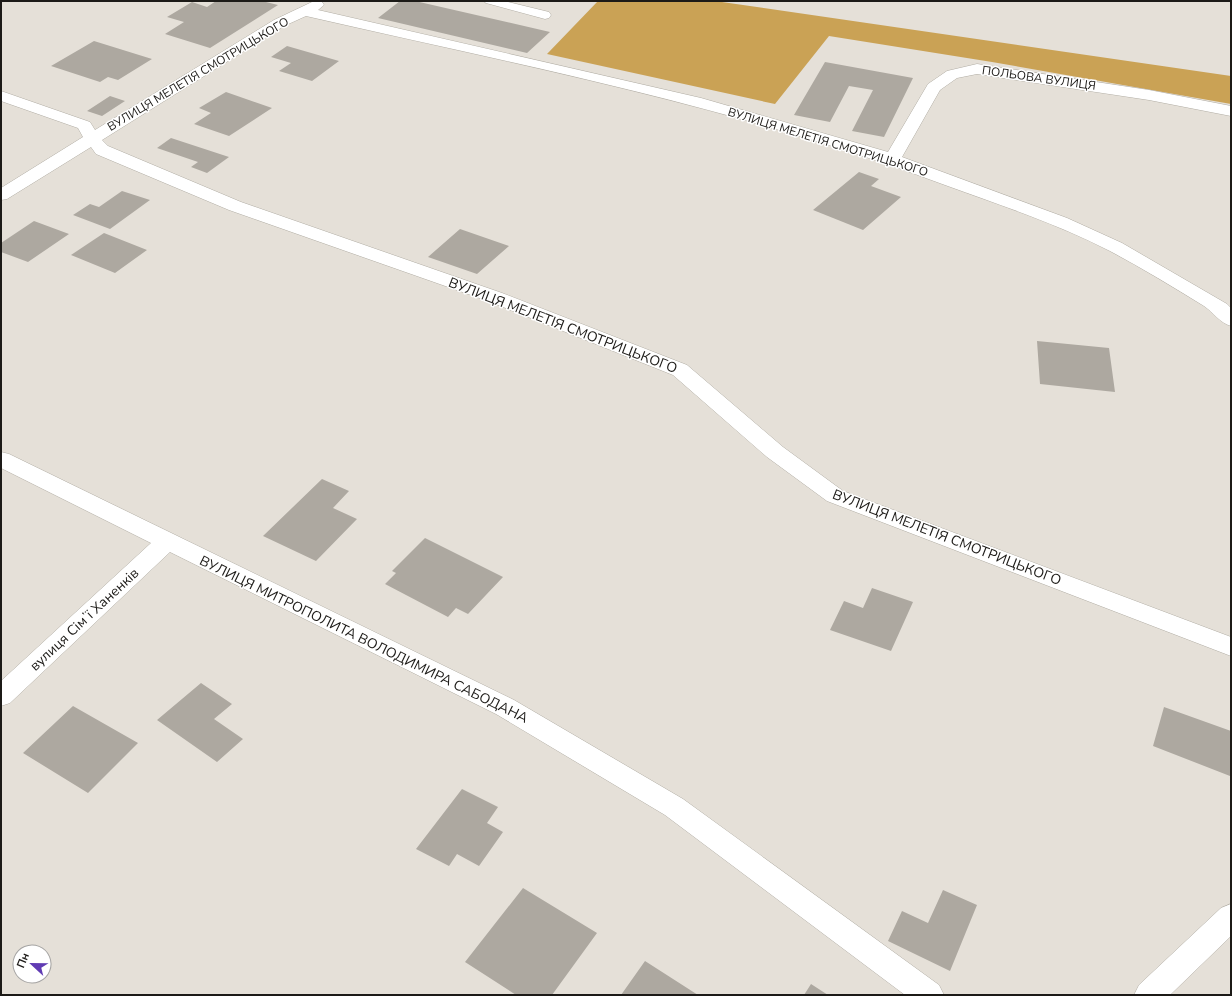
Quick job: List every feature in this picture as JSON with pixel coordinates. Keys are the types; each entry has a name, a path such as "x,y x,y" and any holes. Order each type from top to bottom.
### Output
{"street":[{"name":"ВУЛИЦЯ МЕЛЕТІЯ СМОТРИЦЬКОГО","path":"1,195 279,23 323,1"},
{"name":"ВУЛИЦЯ МЕЛЕТІЯ СМОТРИЦЬКОГО","path":"304,11 696,101 892,159 1061,222 1116,246 1220,308 1231,320"},
{"name":"ПОЛЬОВА ВУЛИЦЯ","path":"892,159 934,87 952,74 977,69 1149,95 1231,111"},
{"name":"ВУЛИЦЯ МЕЛЕТІЯ СМОТРИЦЬКОГО","path":"1,96 84,125 102,150 234,206 495,297 680,370 775,452 835,496 1231,647"},
{"name":"ВУЛИЦЯ МИТРОПОЛИТА ВОЛОДИМИРА САБОДАНА","path":"1,459 167,542 498,703 526,719 674,807 929,995"},
{"name":"вулиця Сімʼї Ханенків","path":"1,696 167,542"},
{"path":"1149,995 1231,917"}],"lane":[{"path":"490,1 544,15"}],"shaded area":[{"path":"598,1 715,1 1231,76 1231,104 992,62 829,36 775,104 547,54"}],"building":[{"path":"216,1 262,1 278,5 210,48 165,34 184,22 167,17 192,2 207,7"},
{"path":"400,1 415,1 550,32 527,53 378,18"},
{"path":"94,41 152,59 118,80 108,77 100,82 51,66"},
{"path":"287,46 339,61 312,81 279,71 291,63 271,57"},
{"path":"825,62 913,78 884,137 852,131 873,90 849,86 830,122 794,115"},
{"path":"226,92 272,108 229,136 194,124 211,113 199,108"},
{"path":"110,96 125,101 102,116 87,111"},
{"path":"171,138 229,157 207,173 191,167 198,162 157,148"},
{"path":"859,172 879,179 871,186 901,197 863,230 813,210"},
{"path":"122,191 150,200 110,229 73,215 90,204 99,207"},
{"path":"34,221 69,234 28,262 1,252 1,243"},
{"path":"460,229 509,246 477,274 428,257"},
{"path":"104,233 147,250 115,273 71,255"},
{"path":"1037,341 1109,348 1115,392 1040,384"},
{"path":"322,479 349,491 333,508 357,519 316,561 263,536"},
{"path":"425,538 503,577 468,614 456,608 448,617 385,584 396,573 392,571"},
{"path":"872,588 913,602 891,651 830,630 844,601 863,608"},
{"path":"201,683 232,704 214,719 243,739 217,762 157,720"},
{"path":"73,706 138,743 88,793 23,753"},
{"path":"1164,707 1231,731 1230,776 1153,746"},
{"path":"462,789 498,807 487,823 503,832 479,866 457,854 449,866 416,849"},
{"path":"523,888 597,933 552,995 516,995 465,962"},
{"path":"943,890 977,905 950,971 888,941 902,911 928,923"},
{"path":"645,961 698,995 621,995"},
{"path":"811,984 828,995 804,995"}]}
